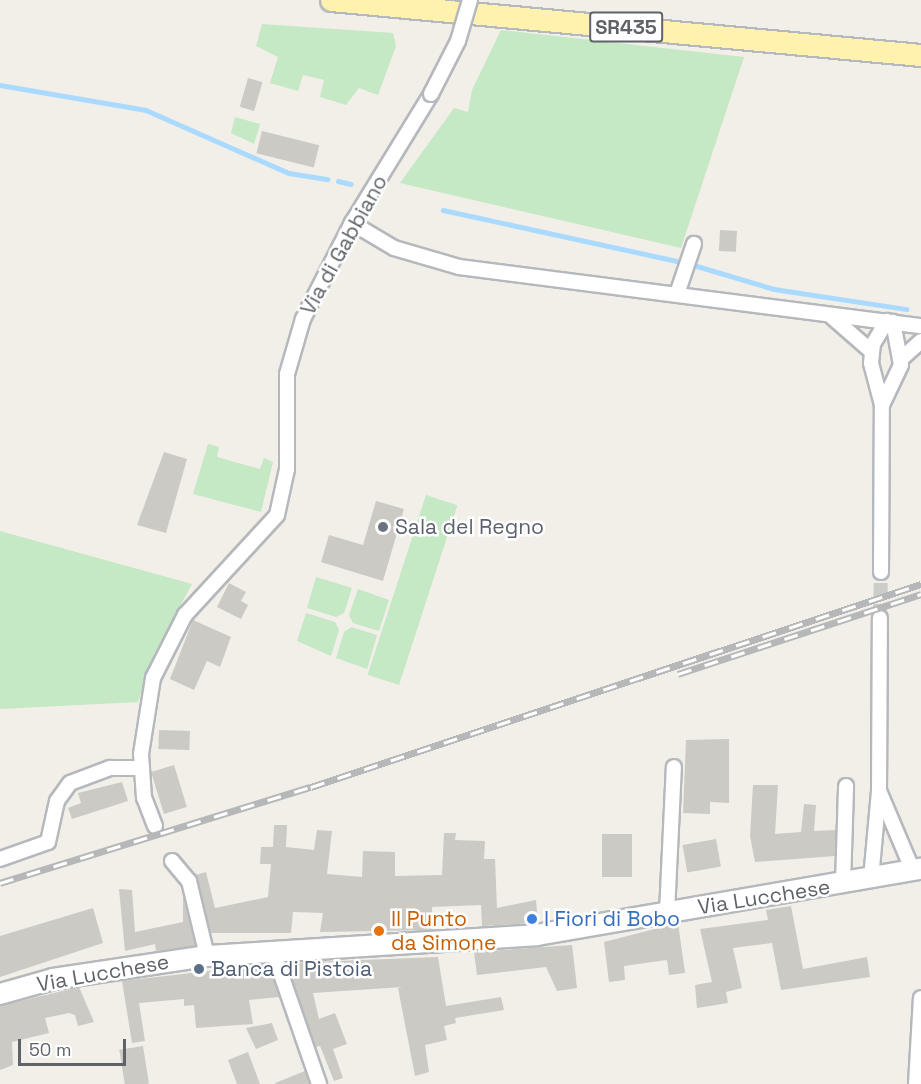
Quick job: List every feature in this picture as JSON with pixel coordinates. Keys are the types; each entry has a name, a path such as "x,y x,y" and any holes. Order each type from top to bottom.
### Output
{"main road":[{"name":"SR435","path":"331,0 921,55"}],"street":[{"name":"Via di Gabbiano","path":"155,826 142,768 153,678 184,615 262,536 282,503 289,360 314,293 352,223 431,94 458,41 470,0"},
{"path":"352,223 394,248 440,264 921,326"},
{"path":"677,294 694,244"},
{"path":"825,313 852,329 871,351 882,405 881,572"},
{"path":"871,351 890,322"},
{"path":"890,322 901,359"},
{"path":"882,405 901,359 921,341"},
{"path":"871,879 879,791 880,618"},
{"path":"667,912 675,767"},
{"path":"0,860 48,842 57,801 70,783 111,768 142,768"},
{"path":"843,884 846,786"},
{"path":"879,791 917,870"},
{"path":"172,861 189,881 207,956"},
{"name":"Via Lucchese","path":"0,994 60,978 207,956 459,943 843,884 917,870"},
{"path":"273,951 319,1084"},
{"path":"916,1084 921,998"}],"green space":[{"path":"262,24 393,33 396,46 378,95 359,88 346,105 320,97 324,80 303,75 298,91 270,83 278,57 256,46"},
{"path":"501,30 744,57 681,248 400,183 454,108 468,112 472,90"},
{"path":"235,117 260,124 254,144 231,133"},
{"path":"208,444 219,447 217,457 260,469 264,458 273,462 261,512 193,494"},
{"path":"426,495 457,505 399,685 368,675"},
{"path":"0,531 192,584 154,654 138,702 0,709"},
{"path":"316,577 352,588 344,613 336,617 307,608"},
{"path":"358,589 389,600 379,631 353,623 349,615"},
{"path":"306,613 335,622 339,630 331,656 297,641"},
{"path":"351,627 377,635 367,669 336,658 344,632"}],"building":[{"path":"248,78 262,82 254,111 240,107"},
{"path":"262,131 319,145 314,168 256,153"},
{"path":"720,230 737,231 736,252 719,251"},
{"path":"164,452 187,459 166,533 137,525"},
{"path":"376,501 404,509 383,581 321,562 329,535 363,545"},
{"path":"229,583 246,592 241,601 248,605 241,619 217,607"},
{"path":"193,620 231,637 220,667 207,661 194,690 170,679"},
{"path":"159,730 190,731 189,750 158,749"},
{"path":"729,739 729,803 710,802 710,814 683,813 686,740"},
{"path":"174,765 187,807 164,814 151,772"},
{"path":"122,782 128,801 72,819 68,808 81,803 78,793"},
{"path":"753,785 778,785 775,834 801,832 804,804 816,805 814,831 836,830 835,856 755,862 750,836"},
{"path":"274,825 287,825 286,847 314,850 317,830 332,831 327,874 362,877 363,851 395,852 395,876 442,875 444,833 456,833 455,840 485,841 484,859 495,859 497,908 536,900 538,923 482,926 481,905 432,907 433,930 320,932 323,913 293,912 291,933 211,933 196,875 206,872 215,908 268,897 271,864 260,864 261,847 273,847"},
{"path":"602,834 632,834 632,877 602,877"},
{"path":"716,839 721,867 687,872 683,845"},
{"path":"119,889 132,890 135,932 183,922 183,895 195,946 156,951 155,944 125,951"},
{"path":"791,906 803,969 867,957 870,977 781,990 772,943 733,948 742,988 726,992 728,1003 697,1008 695,985 712,982 700,929 768,920 766,910"},
{"path":"93,908 103,943 0,977 0,936"},
{"path":"678,923 685,973 669,975 667,960 624,966 625,980 609,982 604,942"},
{"path":"572,945 577,988 557,991 546,967 477,975 474,952"},
{"path":"438,957 446,1006 501,997 504,1010 455,1018 456,1023 444,1026 447,1040 425,1045 429,1072 415,1076 398,988 403,987 313,993 319,1019 335,1013 347,1044 333,1049 343,1078 334,1081 320,1046 316,1047 287,963"},
{"path":"268,964 279,997 249,1000 253,1024 196,1028 194,1005 184,1006 184,999 139,1003 145,1041 132,1043 122,981"},
{"path":"79,987 94,1022 78,1026 75,1015 69,1013 45,1018 49,1033 12,1042 13,1065 0,1070 0,1006"},
{"path":"272,1023 278,1040 256,1049 246,1028"},
{"path":"143,1046 149,1084 125,1084 119,1050"},
{"path":"248,1052 260,1084 237,1084 228,1060"},
{"path":"305,1071 309,1084 275,1084 275,1083"}],"waterway":[{"path":"0,85 146,110 289,173 328,179"},
{"path":"338,181 351,184"},
{"path":"443,210 677,261"},
{"path":"697,266 774,289 906,309"}],"tunnel":[{"path":"880,618 881,572"}],"railway":[{"path":"0,883 311,787 921,584"},
{"path":"678,674 921,594"}],"place":[{"name":"Sala del Regno","path":"383,527"},
{"name":"I Fiori di Bobo","path":"532,919"},
{"name":"Il Punto da Simone","path":"379,931"},
{"name":"Banca di Pistoia","path":"199,969"}]}
